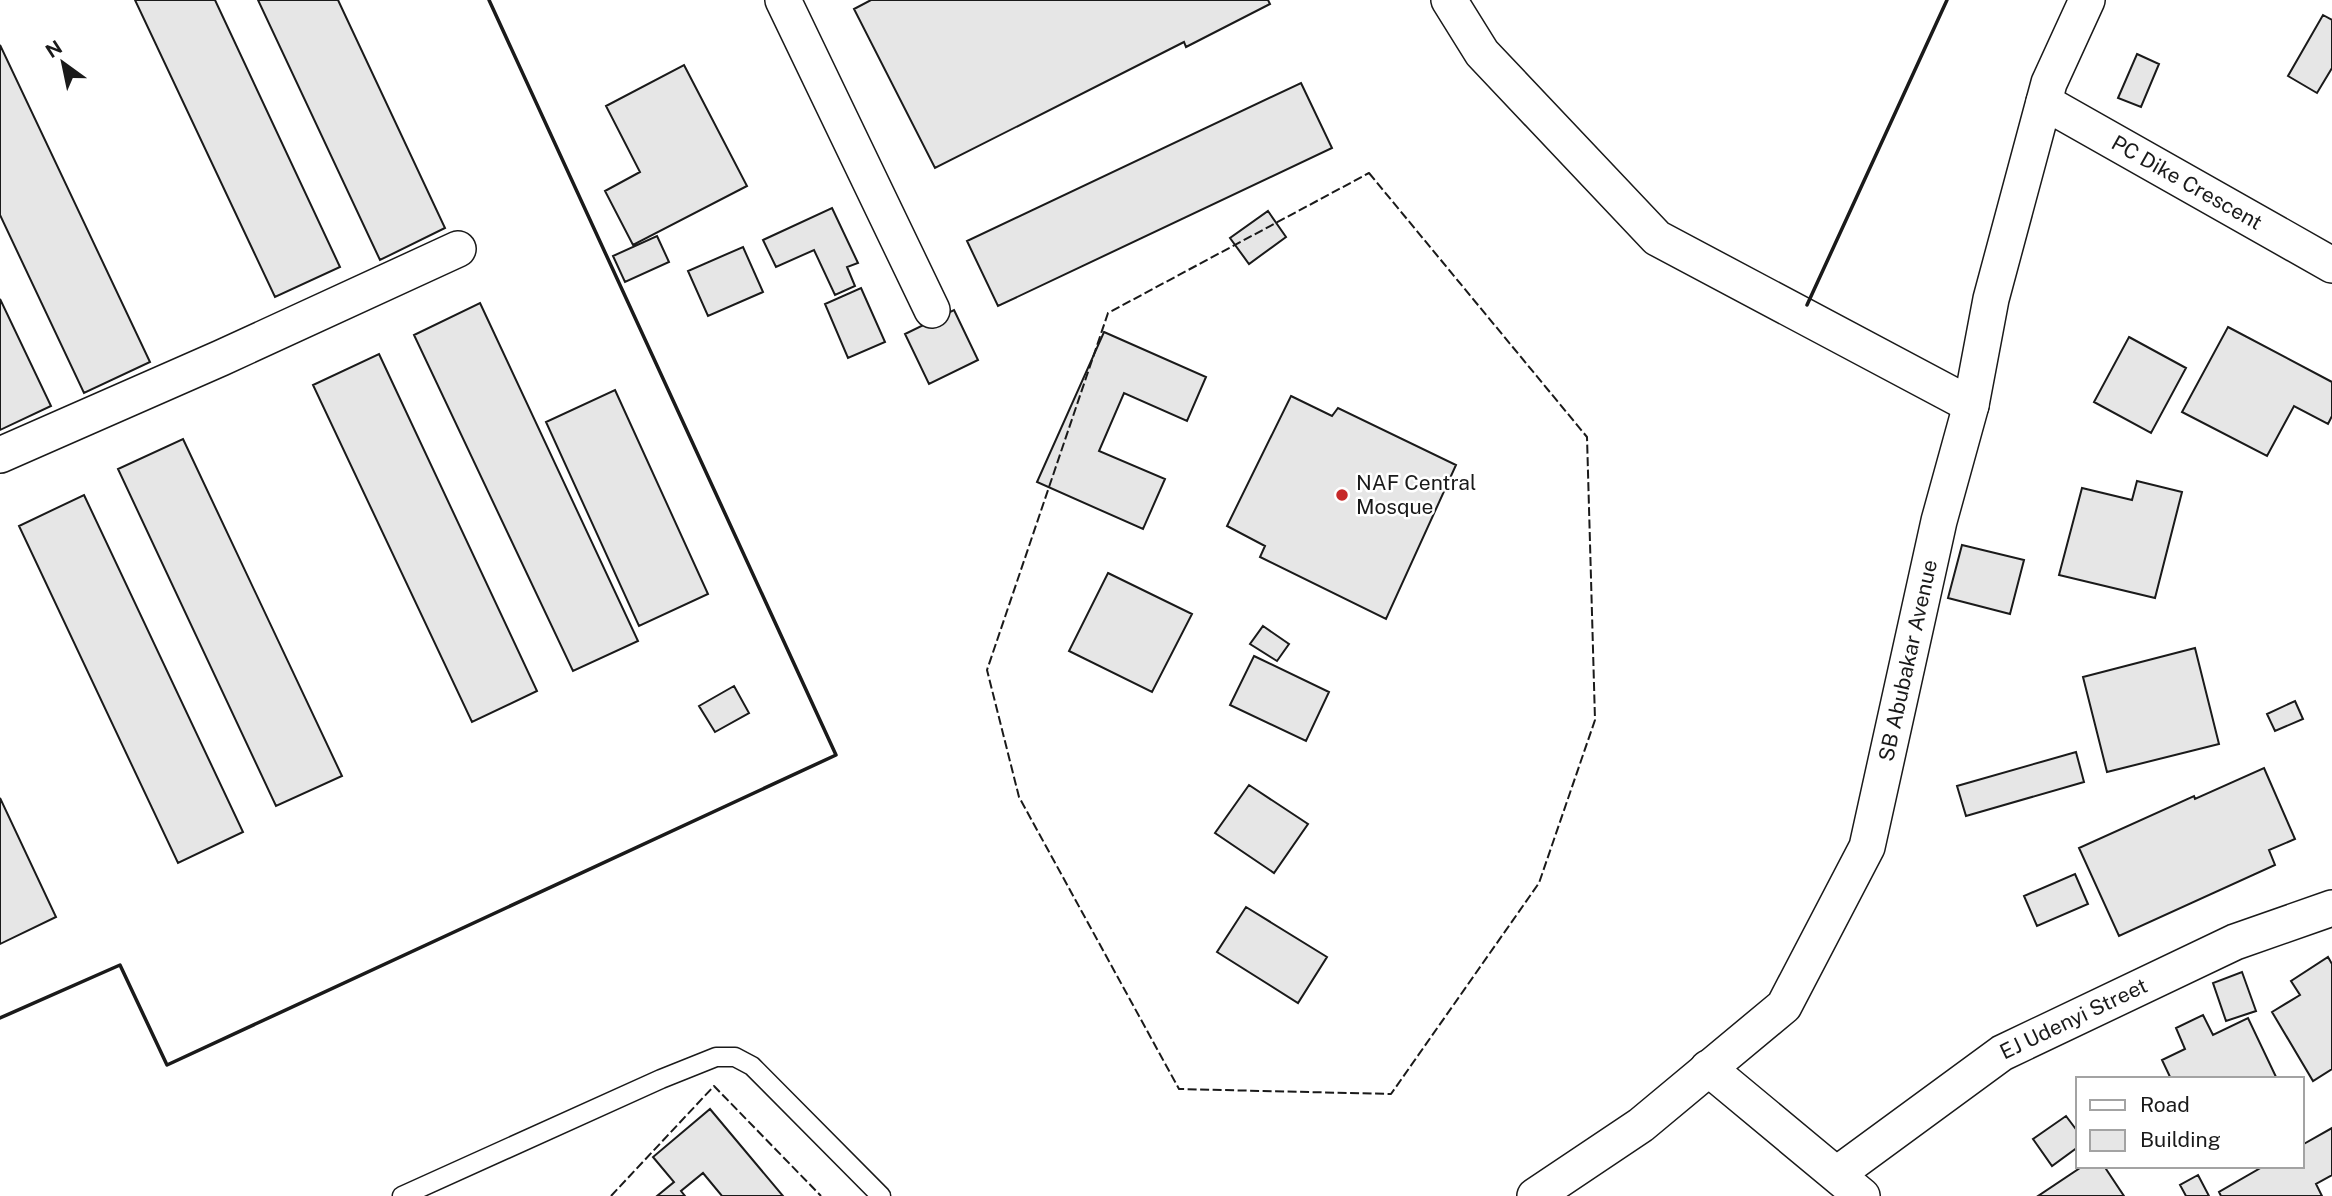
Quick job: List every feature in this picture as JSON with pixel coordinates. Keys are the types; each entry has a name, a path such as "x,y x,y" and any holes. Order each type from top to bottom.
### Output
{"street":[{"path":"783,0 932,310"},
{"path":"1449,0 1482,52 1657,238 1971,405"},
{"name":"SB Abubakar Avenue","path":"1535,1196 1641,1125 1784,1006 1867,847 1939,521 1971,405 1991,299 2049,83 2087,0"},
{"name":"PC Dike Crescent","path":"2044,102 2332,265"},
{"path":"0,455 221,358 458,249"},
{"name":"EJ Udenyi Street","path":"1849,1185 2001,1052 2235,942 2332,908"},
{"path":"1708,1068 1849,1185"}],"lane":[{"path":"402,1196 661,1079 716,1057 735,1057 752,1066 881,1196"}],"building":[{"path":"135,0 215,0 340,267 275,297"},
{"path":"258,0 338,0 445,228 380,260"},
{"path":"871,0 1268,0 1270,4 1186,47 1184,42 935,168 854,9"},
{"path":"2323,15 2332,20 2332,68 2317,93 2288,76"},
{"path":"0,45 150,362 84,393 0,215"},
{"path":"2137,54 2159,64 2141,107 2118,98"},
{"path":"684,65 747,186 633,245 605,191 640,172 606,106"},
{"path":"1301,83 1332,148 998,306 967,241"},
{"path":"832,208 858,263 847,267 855,286 835,295 814,250 776,267 763,240"},
{"path":"1268,211 1286,237 1249,264 1230,238"},
{"path":"657,236 669,262 625,282 613,256"},
{"path":"743,247 763,292 708,316 688,271"},
{"path":"861,288 885,342 848,358 825,304"},
{"path":"0,299 51,406 0,430"},
{"path":"480,303 638,641 573,671 414,335"},
{"path":"954,310 978,360 929,384 905,334"},
{"path":"2228,327 2332,382 2332,416 2328,424 2294,406 2267,456 2182,412"},
{"path":"1104,332 1206,377 1187,421 1124,393 1099,451 1165,479 1143,529 1037,482"},
{"path":"2129,337 2186,368 2151,433 2094,402"},
{"path":"379,354 537,691 472,722 313,385"},
{"path":"615,390 708,594 639,626 546,422"},
{"name":"NAF Central Mosque","path":"1291,396 1332,416 1338,408 1456,465 1386,619 1260,557 1265,546 1227,526"},
{"path":"183,439 342,776 276,806 118,469"},
{"path":"2137,481 2182,492 2155,598 2059,575 2082,488 2132,500"},
{"path":"84,495 243,832 178,863 19,526"},
{"path":"1962,545 2024,560 2010,614 1948,598"},
{"path":"1108,573 1192,614 1152,692 1069,651"},
{"path":"1263,626 1289,644 1277,661 1250,644"},
{"path":"2195,648 2219,744 2107,772 2083,677"},
{"path":"1254,656 1329,692 1306,741 1230,705"},
{"path":"734,686 749,713 715,732 699,706"},
{"path":"2295,701 2303,719 2275,731 2267,714"},
{"path":"2076,752 2084,782 1966,816 1957,786"},
{"path":"2264,768 2295,839 2269,850 2275,865 2119,936 2079,848"},
{"path":"1249,785 1308,824 1274,873 1215,833"},
{"path":"0,798 56,917 0,944"},
{"path":"2075,874 2088,904 2037,926 2024,896"},
{"path":"1246,907 1327,957 1298,1003 1217,952"},
{"path":"2328,957 2332,964 2332,1069 2313,1081 2272,1012 2300,995 2291,981"},
{"path":"2242,972 2256,1011 2226,1021 2213,983"},
{"path":"2203,1015 2213,1035 2248,1018 2276,1077 2170,1077 2162,1060 2185,1049 2176,1028"},
{"path":"710,1109 783,1196 722,1196 703,1173 681,1191 685,1196 657,1196 674,1182 653,1157"},
{"path":"2066,1116 2076,1129 2076,1148 2052,1166 2033,1139"},
{"path":"2332,1128 2332,1175 2316,1184 2322,1196 2221,1196 2219,1192 2261,1168 2304,1168 2304,1144"},
{"path":"2080,1168 2105,1168 2124,1196 2038,1196"},
{"path":"2198,1175 2209,1196 2186,1196 2180,1185"}],"fence":[{"path":"1369,173 1587,437 1595,720 1539,883 1391,1094 1179,1089 1019,797 987,670 1108,313 1369,173"},
{"path":"611,1196 714,1086 821,1196"}],"wall":[{"path":"0,1018 120,965 167,1065 836,755 489,0"},
{"path":"1807,305 1947,0"}],"place":[{"name":"NAF Central Mosque","path":"1342,495"}]}
